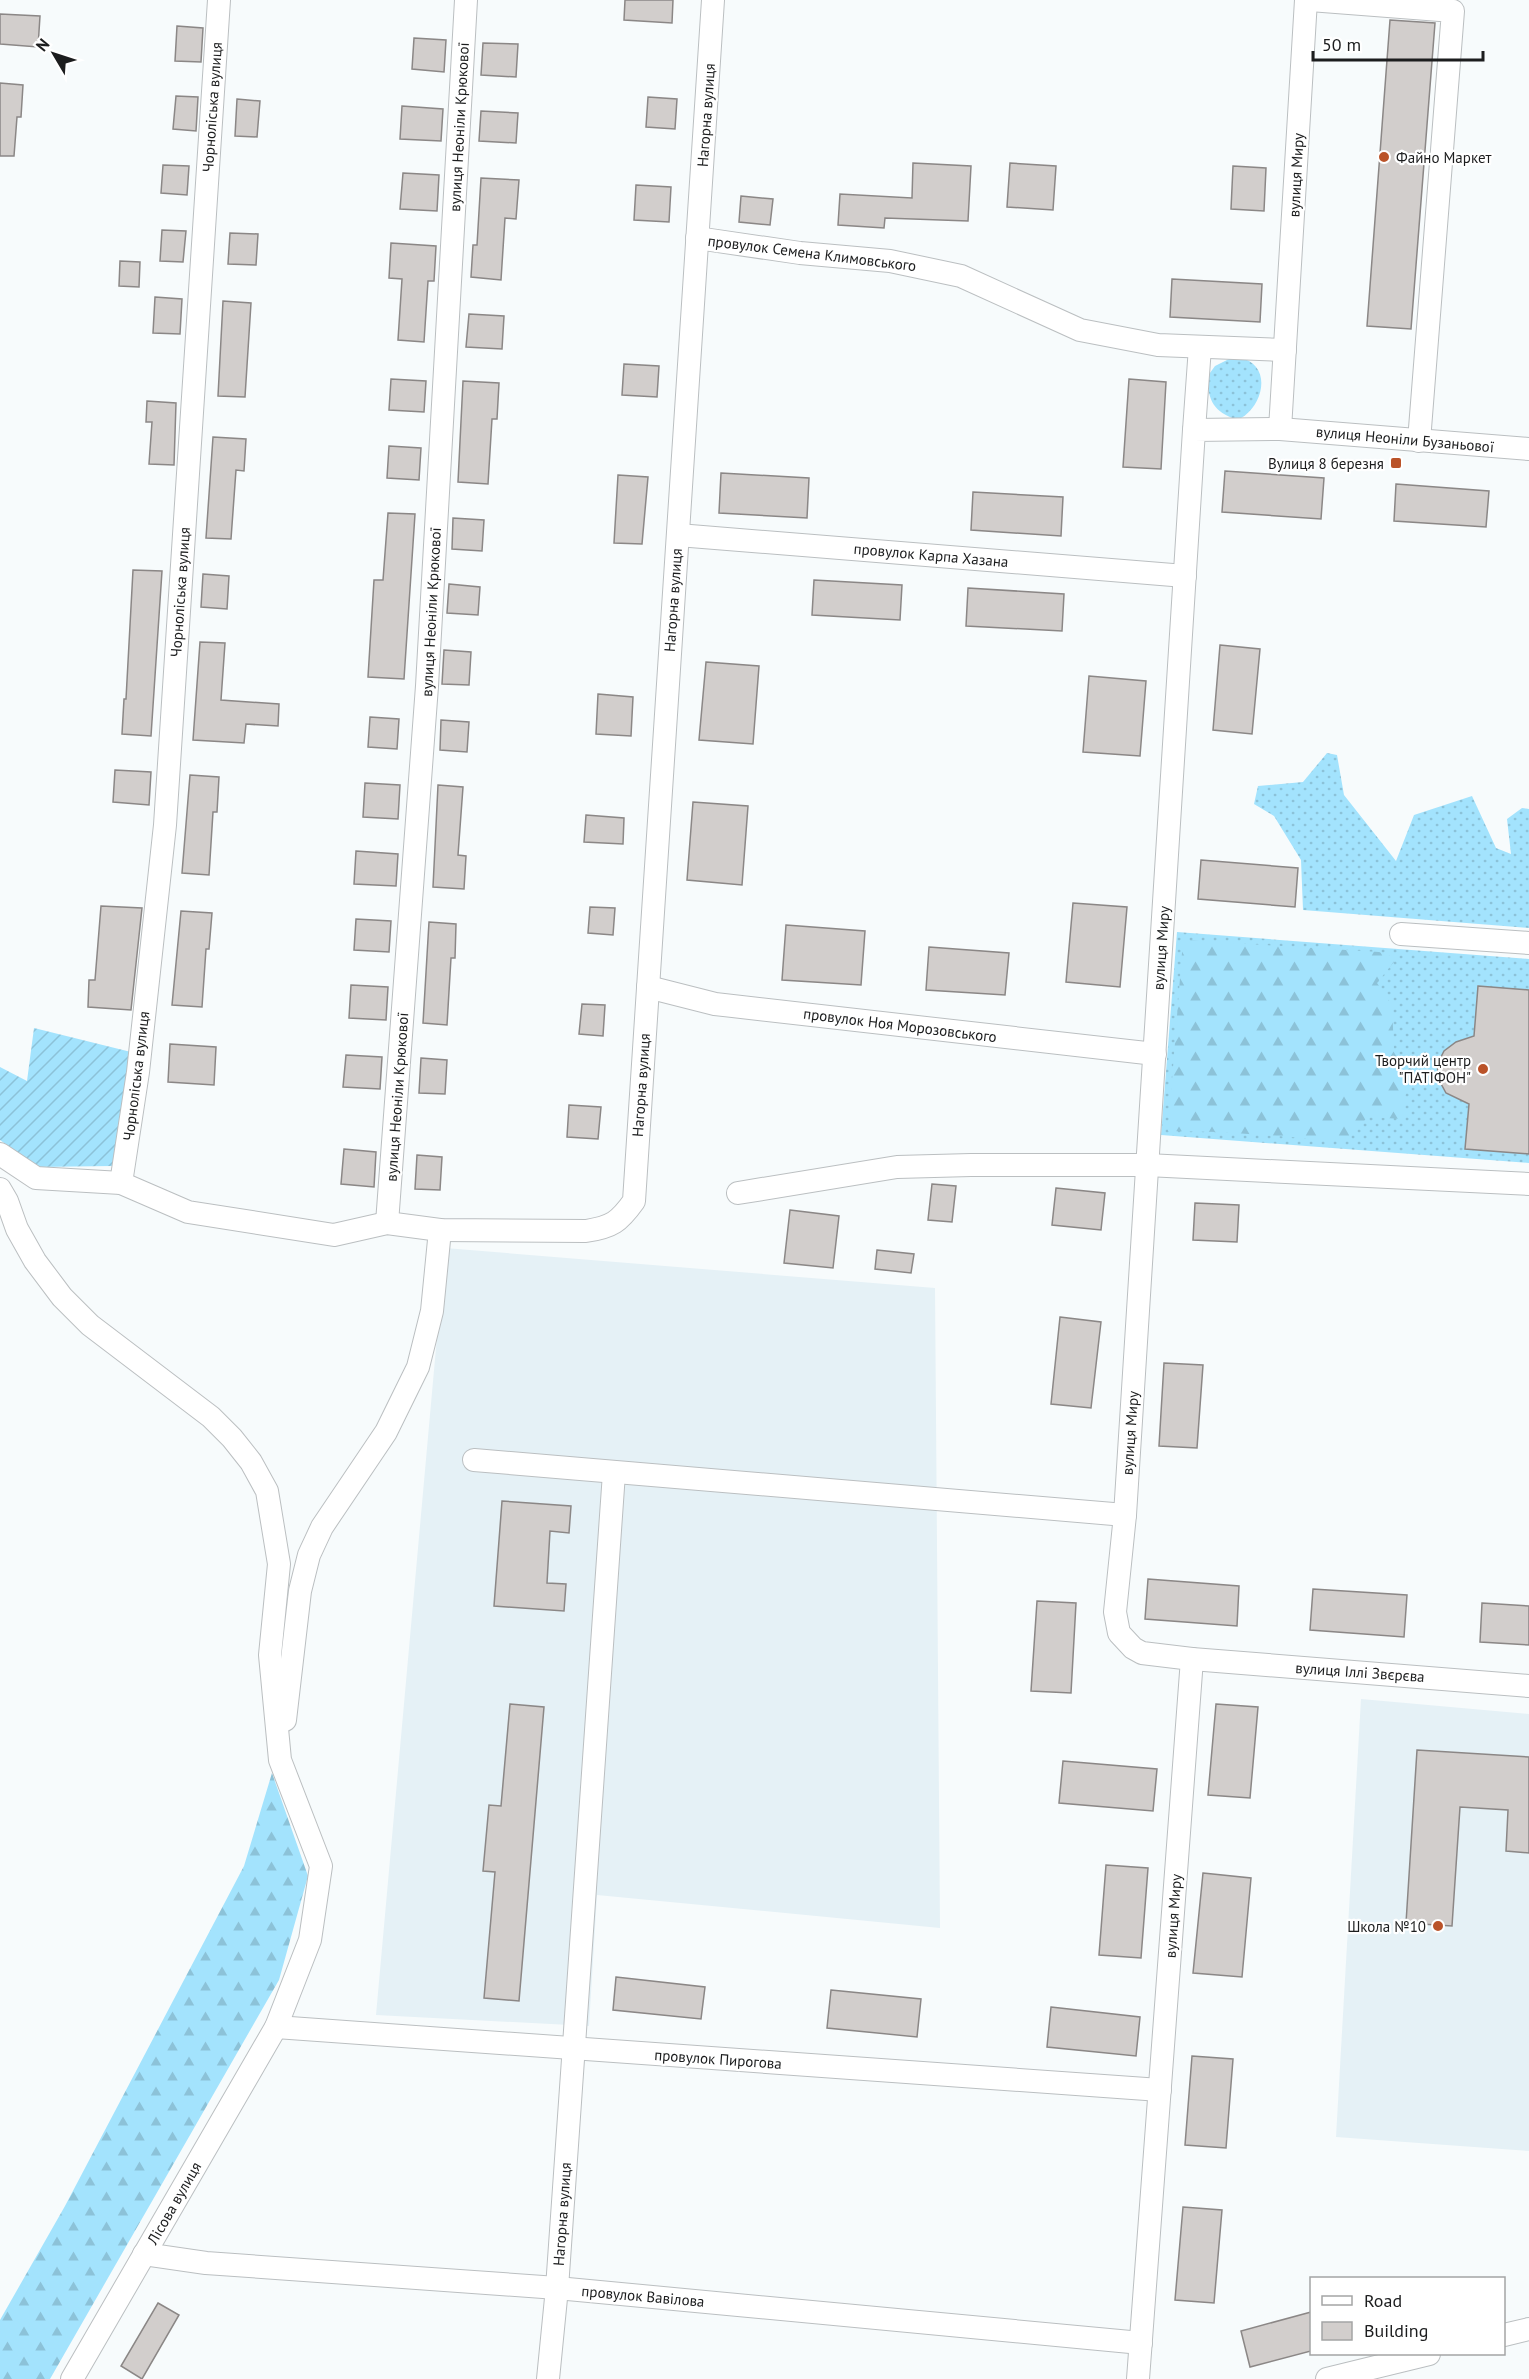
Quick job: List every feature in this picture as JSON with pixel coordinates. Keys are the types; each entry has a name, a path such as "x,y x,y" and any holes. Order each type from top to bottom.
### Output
{"street":[{"name":"Чорноліська вулиця","path":"121,1183 138,1072 165,825 219,0"},
{"name":"вулиця Неоніли Крюкової","path":"387,1223 426,698 466,0"},
{"name":"Нагорна вулиця","path":"440,1230 586,1231 608,1228 623,1217 634,1200 713,0"},
{"path":"1308,0 1453,11 1419,441"},
{"name":"вулиця Миру","path":"1280,429 1308,0"},
{"name":"провулок Семена Климовського","path":"698,238 890,261 961,276 1080,330 1158,345 1200,347"},
{"path":"1200,347 1285,350"},
{"name":"вулиця Миру","path":"1138,2379 1192,1659 1142,1653 1125,1641 1119,1633 1115,1612 1125,1515 1200,347"},
{"path":"1194,430 1280,429"},
{"name":"вулиця Неоніли Бузаньової","path":"1280,429 1529,449"},
{"name":"провулок Карпа Хазана","path":"678,535 1185,576"},
{"path":"1401,934 1529,943"},
{"name":"провулок Ноя Морозовського","path":"648,987 715,1004 1155,1054"},
{"path":"0,1154 36,1178 121,1183 188,1212 334,1235 387,1223 440,1230 432,1311 418,1367 386,1432 322,1527 309,1555 300,1591 294,1660 280,1760"},
{"path":"738,1193 897,1167 1148,1165 1529,1185"},
{"path":"12,1216 13,1202 19,1190 36,1178"},
{"path":"0,1189 17,1230 62,1297 90,1324 212,1418 232,1438 267,1491 279,1564 270,1655 280,1760"},
{"path":"474,1460 1125,1515"},
{"name":"Нагорна вулиця","path":"548,2379 557,2288 614,1473"},
{"name":"вулиця Іллі Звєрєва","path":"1192,1659 1529,1686"},
{"name":"Лісова вулиця","path":"72,2379 276,2027 310,1940 321,1866 280,1760"},
{"name":"провулок Пирогова","path":"276,2027 1160,2090"},
{"name":"провулок Вавілова","path":"144,2254 206,2264 557,2288 1141,2343"},
{"path":"1505,2335 1529,2329"},
{"path":"1328,2379 1426,2355"}],"shaded area":[{"path":"445,1248 935,1288 940,1928 597,1895 589,2026 376,2015"},
{"name":"Школа №10","path":"1361,1699 1529,1714 1529,2151 1336,2137"}],"green space":[{"path":"1229,359 1249,361 1260,374 1260,392 1257,401 1252,409 1237,420 1217,409 1211,399 1208,386 1207,377 1215,366"},
{"path":"1327,753 1337,755 1344,795 1396,861 1414,815 1472,796 1496,848 1511,854 1507,819 1522,808 1529,809 1529,928 1303,910 1301,860 1274,816 1254,804 1258,786 1303,782"},
{"path":"1177,932 1529,959 1529,1163 1161,1135"},
{"path":"1183,940 1379,952 1397,958 1377,983 1392,1005 1394,1051 1418,1067 1403,1100 1403,1119 1368,1117 1344,1141 1221,1132 1168,1131"},
{"path":"34,1028 131,1052 112,1166 37,1167 0,1140 0,1067 27,1081"},
{"path":"272,1773 308,1876 279,1980 50,2379 0,2379 0,2320 65,2206 244,1866"}],"building":[{"path":"625,0 673,0 672,23 624,20"},
{"path":"0,14 40,16 38,47 0,44"},
{"path":"1390,20 1435,23 1411,329 1367,326"},
{"path":"177,26 203,28 201,62 175,61"},
{"path":"414,38 446,40 444,72 412,69"},
{"path":"483,43 518,44 516,77 481,75"},
{"path":"0,83 23,85 21,117 17,117 14,156 0,156"},
{"path":"176,96 198,97 196,131 173,129"},
{"path":"648,97 677,99 675,129 646,127"},
{"path":"237,99 260,101 257,137 235,136"},
{"path":"402,106 443,109 441,141 400,139"},
{"path":"481,111 518,113 516,143 479,141"},
{"path":"913,163 971,166 968,221 885,218 884,228 838,225 840,194 912,198"},
{"path":"1010,163 1056,166 1053,210 1007,207"},
{"path":"163,165 189,166 187,195 161,193"},
{"path":"1233,166 1266,168 1264,211 1231,209"},
{"path":"403,173 439,175 437,211 400,209"},
{"path":"481,178 519,180 516,219 505,218 501,280 471,277 473,245 477,245"},
{"path":"636,185 671,187 669,222 634,220"},
{"path":"741,196 773,199 770,225 739,222"},
{"path":"162,230 186,231 183,262 160,261"},
{"path":"230,233 258,234 256,265 228,264"},
{"path":"391,243 436,246 434,281 428,281 424,342 398,340 402,279 389,278"},
{"path":"120,261 140,262 139,287 119,286"},
{"path":"1172,279 1262,284 1260,322 1170,317"},
{"path":"155,297 182,299 180,334 153,333"},
{"path":"223,301 251,303 245,397 218,396"},
{"path":"469,314 504,316 502,349 466,347"},
{"path":"624,364 659,366 657,397 622,395"},
{"path":"391,379 426,381 424,412 389,410"},
{"path":"1129,379 1166,382 1161,469 1123,467"},
{"path":"463,381 499,383 497,419 492,419 488,484 458,482"},
{"path":"147,401 176,403 174,465 149,464 152,422 146,422"},
{"path":"213,437 246,439 244,471 236,470 231,539 206,538"},
{"path":"389,446 421,448 419,480 387,478"},
{"path":"1225,471 1324,478 1321,519 1222,512"},
{"path":"721,473 809,478 807,518 719,513"},
{"path":"618,475 648,477 642,544 614,543"},
{"path":"1396,484 1489,491 1486,527 1394,521"},
{"path":"973,492 1063,497 1061,536 971,530"},
{"path":"388,513 415,514 404,679 368,677 374,580 383,580"},
{"path":"453,518 484,520 482,551 452,549"},
{"path":"133,570 162,571 151,736 122,734"},
{"path":"203,574 229,576 227,609 201,607"},
{"path":"814,580 902,585 900,620 812,615"},
{"path":"449,584 480,587 478,615 447,613"},
{"path":"968,588 1064,594 1062,631 966,626"},
{"path":"200,642 225,643 221,700 279,704 278,726 246,724 244,743 193,740"},
{"path":"1220,645 1260,649 1252,734 1213,730"},
{"path":"444,650 471,652 469,685 442,684"},
{"path":"706,662 759,666 753,744 699,740"},
{"path":"1089,676 1146,681 1140,756 1083,752"},
{"path":"598,694 633,697 631,736 596,734"},
{"path":"370,717 399,719 397,749 368,747"},
{"path":"441,720 469,722 467,752 440,750"},
{"path":"115,770 151,772 149,805 113,802"},
{"path":"190,775 219,777 217,812 213,812 209,875 182,873"},
{"path":"365,783 400,785 398,819 363,817"},
{"path":"438,785 463,787 458,855 466,856 464,889 433,887"},
{"path":"693,802 748,806 742,885 687,880"},
{"path":"586,815 624,818 623,844 584,842"},
{"path":"356,851 398,854 396,886 354,884"},
{"path":"1201,860 1298,868 1295,907 1198,899"},
{"path":"1073,903 1127,907 1120,987 1066,982"},
{"path":"101,906 142,908 131,1010 88,1007 89,980 95,980"},
{"path":"590,907 615,908 613,935 588,933"},
{"path":"181,911 212,913 209,949 206,949 202,1007 172,1005"},
{"path":"356,919 391,921 389,952 354,950"},
{"path":"429,922 456,924 455,958 451,958 447,1025 423,1023"},
{"path":"786,925 865,931 861,985 782,980"},
{"path":"929,947 1009,953 1005,995 926,990"},
{"path":"351,985 388,987 386,1020 349,1018"},
{"name":"Творчий центр \"ПАТІФОН\"","path":"1478,986 1529,990 1529,1154 1465,1149 1469,1104 1446,1093 1439,1080 1437,1065 1444,1051 1456,1042 1474,1036"},
{"path":"582,1004 605,1005 603,1036 579,1034"},
{"path":"170,1044 216,1047 214,1085 168,1082"},
{"path":"346,1055 382,1057 380,1089 343,1087"},
{"path":"421,1058 447,1060 445,1094 419,1093"},
{"path":"569,1105 601,1107 598,1139 567,1137"},
{"path":"344,1149 376,1152 374,1187 341,1184"},
{"path":"417,1155 442,1157 440,1190 415,1189"},
{"path":"932,1184 956,1186 952,1222 928,1220"},
{"path":"1056,1188 1105,1193 1101,1230 1052,1225"},
{"path":"1195,1203 1239,1205 1237,1242 1193,1240"},
{"path":"790,1210 839,1216 833,1268 784,1263"},
{"path":"877,1250 914,1254 911,1273 875,1269"},
{"path":"1060,1317 1101,1322 1091,1408 1051,1404"},
{"path":"1164,1363 1203,1365 1197,1448 1159,1446"},
{"path":"502,1501 571,1506 569,1533 550,1531 547,1583 566,1584 564,1611 494,1606"},
{"path":"1148,1579 1239,1586 1237,1626 1145,1619"},
{"path":"1313,1589 1407,1595 1404,1637 1310,1630"},
{"path":"1037,1601 1076,1603 1071,1693 1031,1691"},
{"path":"1482,1603 1529,1606 1529,1645 1480,1642"},
{"path":"510,1704 544,1707 519,2001 484,1998 495,1872 483,1871 489,1805 501,1806"},
{"path":"1216,1704 1258,1707 1250,1798 1208,1795"},
{"path":"1417,1750 1529,1757 1529,1853 1506,1851 1508,1810 1460,1807 1452,1926 1406,1923"},
{"path":"1063,1761 1157,1769 1153,1811 1059,1803"},
{"path":"1106,1865 1148,1868 1141,1958 1099,1955"},
{"path":"1203,1873 1251,1878 1242,1977 1193,1973"},
{"path":"616,1977 705,1987 701,2019 613,2010"},
{"path":"831,1990 921,1999 917,2037 827,2028"},
{"path":"1051,2007 1140,2017 1136,2056 1047,2047"},
{"path":"1192,2056 1233,2059 1226,2148 1185,2145"},
{"path":"1183,2207 1222,2210 1214,2303 1175,2300"},
{"path":"158,2303 179,2315 142,2379 121,2366"},
{"path":"1310,2312 1310,2351 1250,2367 1241,2331"}],"place":[{"name":"Файно Маркет","path":"1384,157"},
{"name":"Вулиця 8 березня","path":"1396,463"},
{"name":"Творчий центр \"ПАТІФОН\"","path":"1483,1069"},
{"name":"Школа №10","path":"1438,1926"}]}
